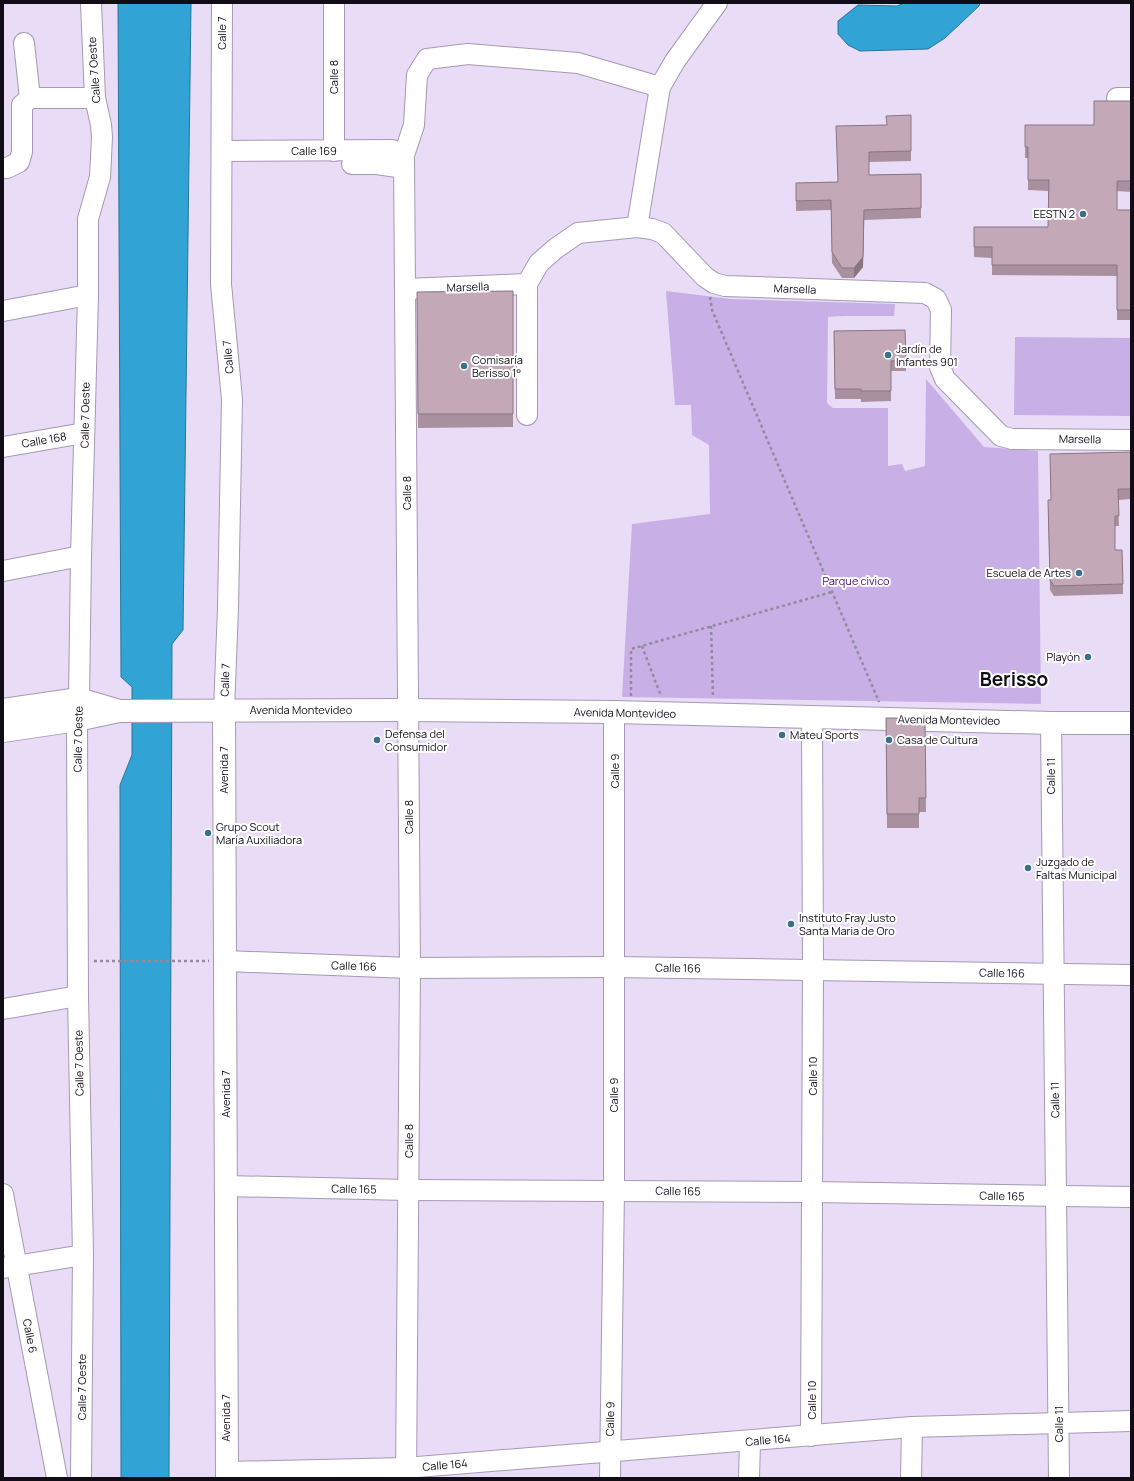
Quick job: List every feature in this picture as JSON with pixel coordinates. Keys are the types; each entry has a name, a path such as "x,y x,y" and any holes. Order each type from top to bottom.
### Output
{"main road":[{"name":"Avenida Montevideo","path":"3,730 78,709"},
{"name":"Avenida Montevideo","path":"3,710 78,709 182,712 224,710 623,712 1051,723 1131,723"},
{"name":"Avenida 7","path":"224,710 227,1475"}],"street":[{"name":"Calle 7 Oeste","path":"81,1478 83,1255 78,996 78,709 88,295 88,218 100,177 102,137 101,125 94,98 91,3"},
{"name":"Calle 7","path":"222,3 221,284 232,399 228,608 224,710"},
{"name":"Calle 8","path":"334,3 334,151"},
{"path":"637,227 660,87 675,61 717,3"},
{"path":"24,43 30,98"},
{"name":"Calle 8","path":"405,1473 410,968 404,162 414,125 417,75 427,59 468,54 578,63 660,87"},
{"path":"3,168 7,168 19,162 22,152 22,105 30,98 94,98"},
{"name":"Calle 169","path":"222,158 334,151 392,150 404,162"},
{"name":"Calle 169","path":"222,158 377,164 404,162"},
{"name":"Marsella","path":"405,289 527,284 539,263 578,233 637,227 652,229 663,233 705,277 714,283 725,286 925,293 936,299 941,310 940,367 945,379 1001,436 1012,439 1131,440"},
{"path":"527,284 527,415"},
{"path":"3,311 88,295"},
{"name":"Calle 168","path":"3,447 84,433"},
{"path":"3,571 81,556"},
{"name":"Calle 9","path":"610,1478 609,1451 614,1190 615,967 623,712"},
{"name":"Calle 10","path":"811,1436 813,1192 812,717"},
{"name":"Calle 11","path":"1051,723 1060,1478"},
{"name":"Calle 166","path":"226,961 410,968 615,967 1131,975"},
{"path":"3,1009 78,996"},
{"name":"Calle 165","path":"226,1186 408,1190 614,1190 1131,1197"},
{"name":"Calle 6","path":"3,1194 10,1267 57,1478"},
{"path":"10,1267 83,1255"},
{"name":"Calle 164","path":"227,1475 405,1473 609,1451 912,1427 1131,1421"},
{"path":"912,1427 912,1478"},
{"path":"749,1478 750,1441"}],"path":[{"path":"705,277 712,310 886,719"},
{"path":"623,712 632,649 832,592"},
{"path":"711,626 714,715"},
{"path":"642,646 668,714"},
{"path":"112,961 226,961"}],"green space":[{"name":"Parque civico","path":"666,291 731,299 895,304 894,316 828,317 827,403 833,408 888,408 888,466 902,464 905,471 925,466 926,379 984,447 1038,451 1041,704 622,697 632,524 710,514 709,445 692,435 691,405 675,405"},
{"path":"1015,337 1131,338 1131,416 1014,415"}],"water":[{"path":"118,3 191,3 183,630 172,644 169,1478 121,1478 120,785 132,755 132,687 121,677"},
{"path":"904,3 980,3 979,6 945,38 928,49 860,51 848,45 838,34 838,21 858,5 897,6"}],"building":[{"name":"EESTN 2","path":"1094,101 1131,101 1131,181 1117,181 1117,210 1131,210 1131,310 1117,310 1117,265 992,265 992,247 974,247 974,227 1048,227 1049,180 1028,180 1028,147 1025,147 1025,125 1094,125"},
{"path":"911,115 911,151 869,152 869,175 921,174 921,208 864,210 863,257 854,268 842,268 832,252 831,200 796,201 796,183 838,182 836,126 887,125 886,116"},
{"name":"Comisaría Berisso 1°","path":"513,291 513,414 418,414 417,292"},
{"path":"905,330 906,360 891,361 891,391 835,389 834,331"},
{"path":"1131,452 1131,489 1118,489 1119,516 1115,516 1115,550 1122,550 1123,584 1054,586 1050,580 1048,500 1051,500 1050,454"},
{"path":"886,718 905,718 905,723 925,723 926,798 919,798 919,814 887,814"}],"place":[{"name":"EESTN 2","path":"1083,214"},
{"name":"Jardín de Infantes 901","path":"888,355"},
{"name":"Comisaría Berisso 1°","path":"464,366"},
{"name":"Escuela de Artes","path":"1079,573"},
{"name":"Playón","path":"1088,657"},
{"name":"Mateu Sports","path":"782,735"},
{"name":"Defensa del Consumidor","path":"377,740"},
{"name":"Casa de Cultura","path":"889,740"},
{"name":"Grupo Scout María Auxiliadora","path":"208,833"},
{"name":"Juzgado de Faltas Municipal","path":"1028,868"},
{"name":"Instituto Fray Justo Santa Maria de Oro","path":"791,924"}],"district":[{"name":"Berisso","path":"1014,679"}]}
